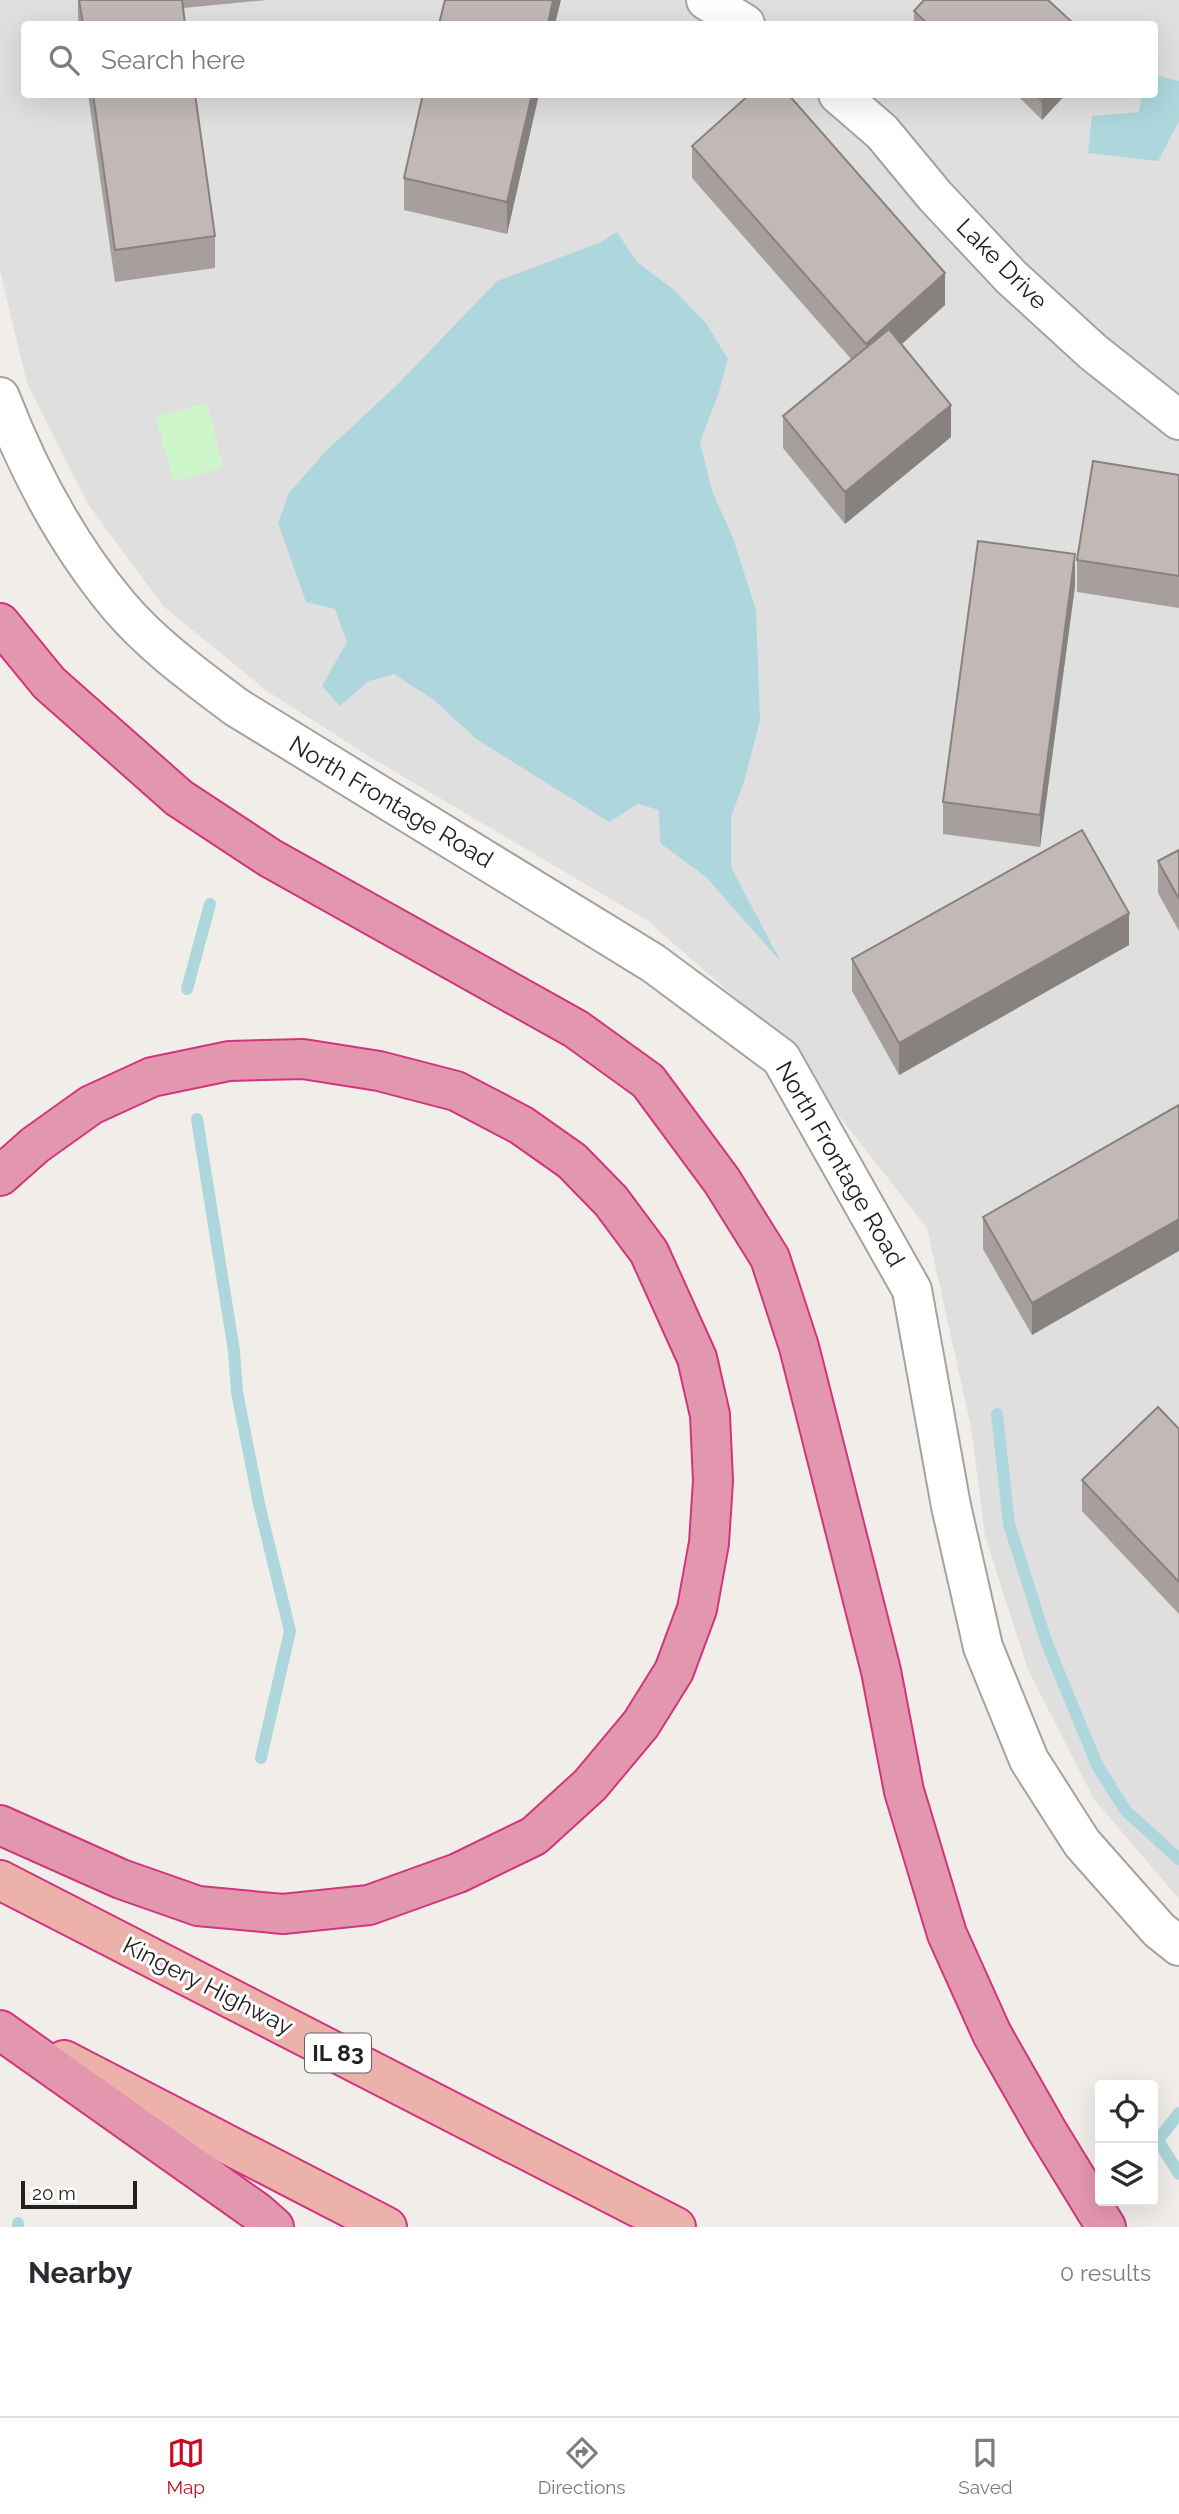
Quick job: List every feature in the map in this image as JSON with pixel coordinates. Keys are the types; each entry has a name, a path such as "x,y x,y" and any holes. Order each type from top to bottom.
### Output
{"highway":[{"path":"0,623 49,684 179,798 270,858 576,1029 648,1081 722,1181 770,1258 799,1347 881,1671 904,1791 947,1934 992,2035 1107,2227"},
{"path":"0,1176 35,1144 90,1105 152,1077 229,1061 303,1059 379,1071 456,1091 521,1125 572,1161 611,1201 649,1252 697,1358 710,1415 713,1481 709,1543 697,1608 674,1671 640,1724 590,1785 534,1836 458,1873 369,1905 284,1914 198,1906 121,1879 0,1825"},
{"name":"Kingery Highway","path":"0,1880 676,2227"},
{"path":"0,2029 257,2212 274,2227"},
{"path":"0,2029 387,2227"}],"street":[{"path":"706,0 740,21"},
{"name":"Lake Drive","path":"843,98 882,132 935,196 1011,277 1093,352 1179,420"},
{"name":"North Frontage Road","path":"0,397 20,449 76,550 120,607 179,664 236,707 653,963 781,1058 912,1290 951,1506 983,1647 1029,1760 1082,1843 1159,1930 1179,1946"}],"shaded area":[{"path":"0,0 1179,0 1179,1899 1094,1799 1028,1670 985,1536 971,1427 927,1228 769,1027 648,921 370,757 267,691 163,606 88,504 27,383 0,271"}],"green space":[{"path":"207,403 223,468 173,481 156,417"}],"water":[{"path":"1158,76 1179,81 1179,121 1158,161 1088,153 1092,116 1139,112 1141,98 1158,98"},
{"path":"617,232 637,262 673,289 706,323 728,359 700,442 712,491 733,538 756,610 760,720 744,782 731,817 731,867 781,962 706,877 660,843 659,810 638,804 609,822 475,738 434,700 394,674 369,681 340,706 322,686 347,642 335,609 306,602 278,523 289,493 325,452 399,383 497,281 599,243"}],"building":[{"path":"79,0 182,0 185,21 82,21"},
{"path":"445,0 553,0 549,21 440,21"},
{"path":"924,0 1048,0 1071,21 925,21 914,11"},
{"path":"94,98 196,98 215,236 115,250"},
{"path":"422,98 531,98 507,202 404,178"},
{"path":"746,98 792,98 945,273 866,344 692,146"},
{"path":"889,329 951,405 845,492 783,416"},
{"path":"1093,461 1179,475 1179,576 1077,560"},
{"path":"978,541 1075,554 1040,815 943,802"},
{"path":"1082,830 1129,913 899,1043 852,959"},
{"path":"1179,850 1179,899 1158,861"},
{"path":"1179,1105 1179,1219 1032,1303 983,1217"},
{"path":"1158,1407 1179,1429 1179,1582 1082,1480"}],"waterway":[{"path":"187,989 210,904"},
{"path":"197,1119 234,1351 237,1392 259,1504 290,1631 261,1758"},
{"path":"997,1414 1009,1524 1046,1641 1097,1765 1126,1811 1179,1859"},
{"path":"1179,2113 1158,2140 1179,2174"}]}
